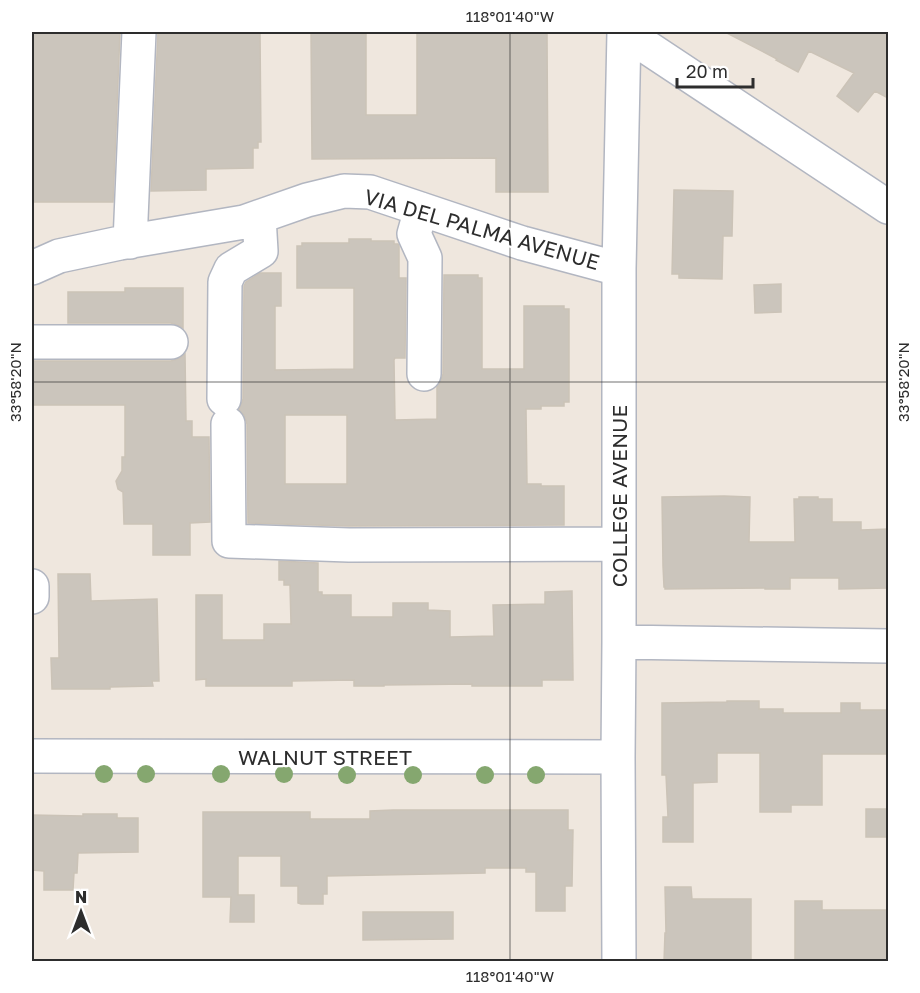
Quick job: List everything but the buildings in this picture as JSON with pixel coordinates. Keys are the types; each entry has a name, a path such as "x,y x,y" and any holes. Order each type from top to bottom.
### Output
{"street":[{"path":"130,242 139,32"},
{"path":"624,32 888,207"},
{"name":"COLLEGE AVENUE","path":"619,962 619,269 624,32"},
{"name":"VIA DEL PALMA AVENUE","path":"32,268 59,256 244,222 307,200 344,191 370,192 522,243 619,269"},
{"path":"421,209 414,234 425,258 424,374"},
{"path":"259,217 261,251 231,269 225,282 229,541 349,545 619,544"},
{"path":"32,342 171,342"},
{"path":"619,642 888,646"},
{"name":"WALNUT STREET","path":"32,756 618,757"}]}
